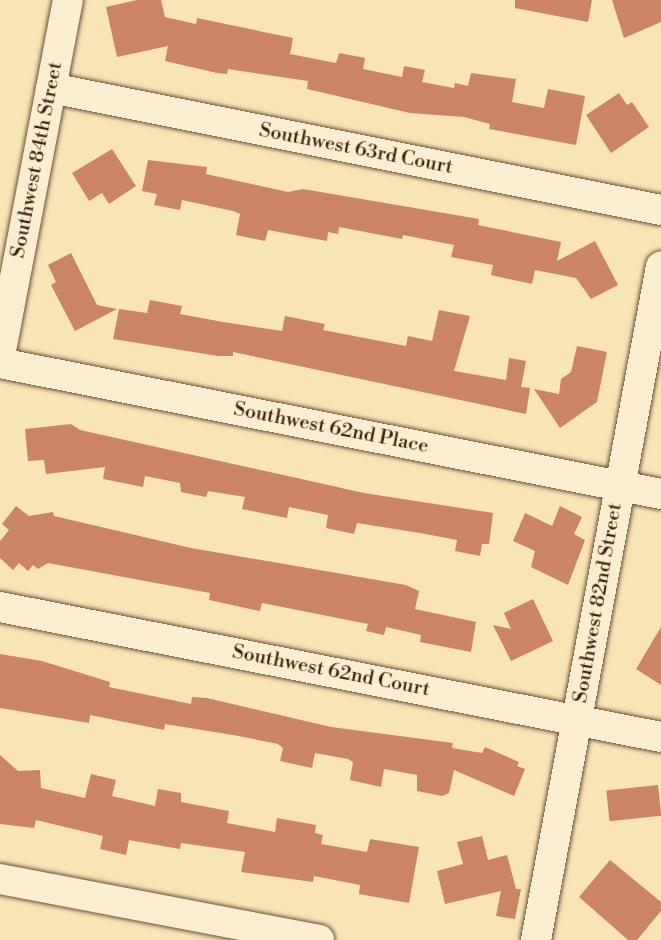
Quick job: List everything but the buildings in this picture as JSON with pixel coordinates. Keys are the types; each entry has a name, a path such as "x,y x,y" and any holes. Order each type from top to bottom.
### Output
{"street":[{"name":"Southwest 84th Street","path":"0,356 68,0"},
{"name":"Southwest 63rd Court","path":"51,88 661,210"},
{"name":"Southwest 82nd Street","path":"536,940 661,266"},
{"name":"Southwest 62nd Place","path":"0,363 661,494"},
{"name":"Southwest 62nd Court","path":"0,608 661,737"},
{"path":"0,879 319,940"}]}
